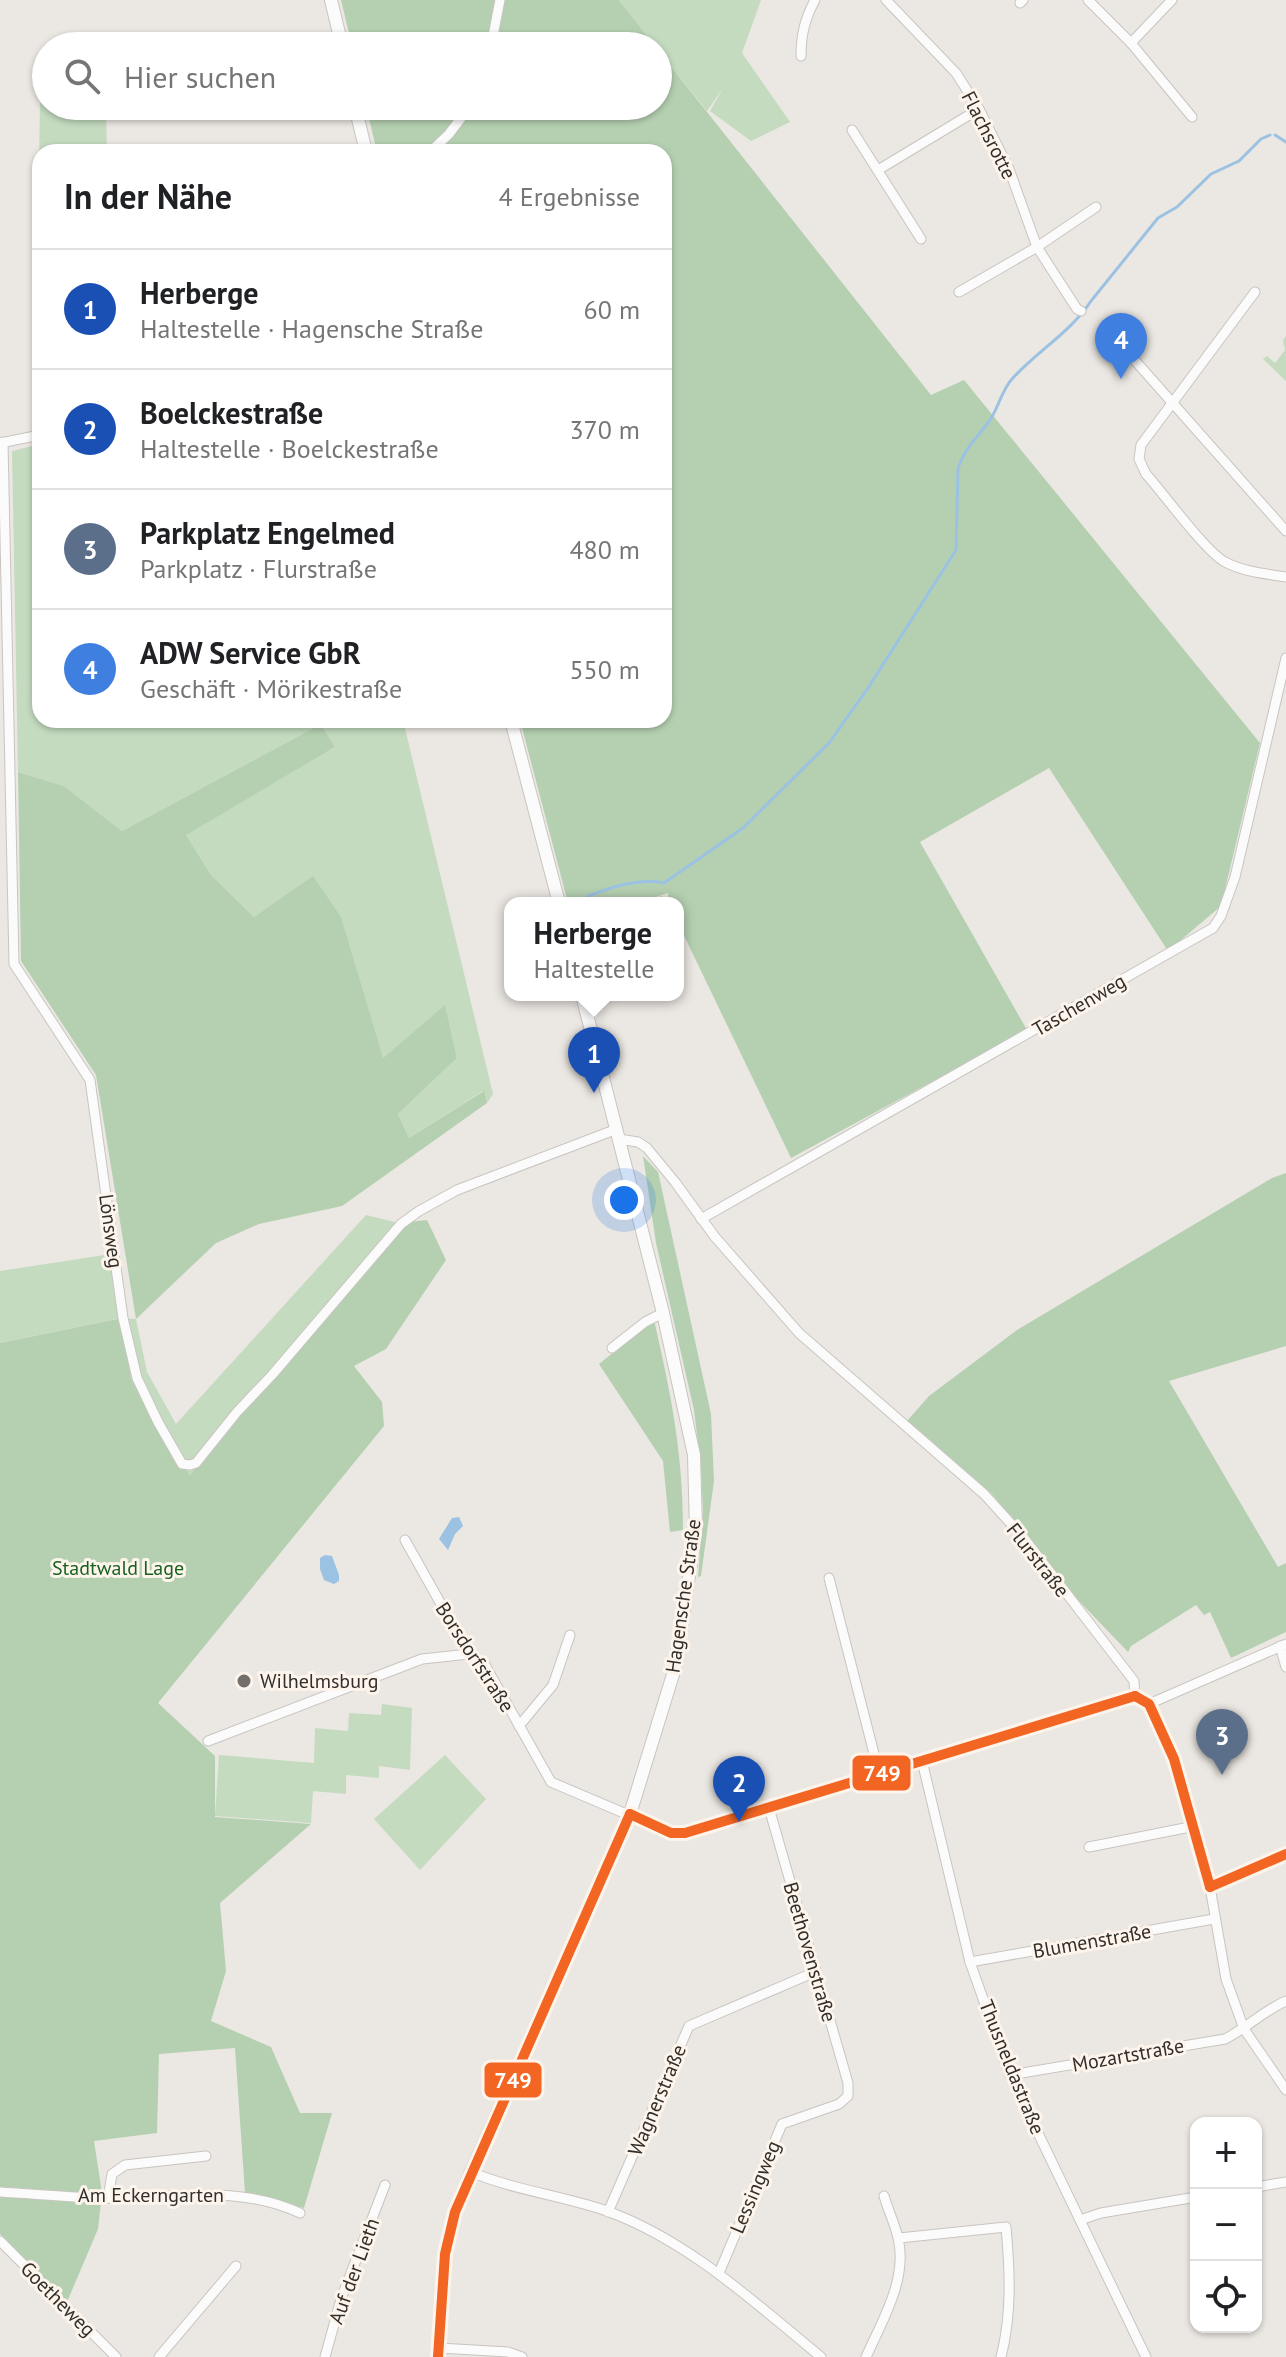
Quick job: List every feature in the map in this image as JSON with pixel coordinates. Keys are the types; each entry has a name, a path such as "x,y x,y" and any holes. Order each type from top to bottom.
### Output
{"street":[{"path":"331,0 339,32"},
{"path":"494,32 500,0"},
{"path":"801,56 801,34 815,0"},
{"name":"Flachsrotte","path":"886,0 956,73 979,109 1009,169 1037,247 1081,311"},
{"path":"1088,0 1131,43 1192,117"},
{"path":"1131,43 1172,0"},
{"path":"878,170 979,109"},
{"path":"358,120 364,144"},
{"path":"438,144 460,120"},
{"path":"852,130 921,239"},
{"path":"959,292 1037,247 1096,207"},
{"path":"1255,292 1141,445 1139,459 1146,474 1224,561 1261,574 1286,577"},
{"path":"1115,338 1286,531"},
{"name":"Lönsweg","path":"32,436 2,442 14,964 90,1080 123,1318 137,1378 182,1464 196,1463 401,1224 457,1190 618,1134"},
{"name":"Taschenweg","path":"701,1219 1213,928 1221,916 1235,877 1282,708 1286,658"},
{"path":"513,728 557,897"},
{"name":"Hagensche Straße","path":"439,2352 445,2254 455,2212 630,1814 675,1668 696,1530 694,1455 663,1313 584,1001"},
{"name":"Flurstraße","path":"618,1134 647,1148 701,1219 799,1333 984,1494 1023,1537 1134,1681 1135,1696"},
{"path":"612,1348 645,1322 663,1313"},
{"name":"Borsdorfstraße","path":"405,1540 469,1654 485,1665 551,1782 678,1834 1135,1696"},
{"path":"829,1578 879,1773"},
{"path":"519,1726 553,1685 570,1635"},
{"path":"1149,1704 1283,1645 1286,1667"},
{"path":"208,1741 422,1659 469,1654"},
{"path":"1135,1696 1149,1704 1174,1759 1210,1887 1226,1979 1244,2029 1286,2090"},
{"name":"Thusneldastraße","path":"922,1761 970,1962 1010,2075 1146,2357"},
{"name":"Beethovenstraße","path":"769,1808 848,2083 848,2096"},
{"path":"1089,1847 1195,1826"},
{"path":"1210,1887 1286,1854"},
{"name":"Blumenstraße","path":"970,1962 1214,1919"},
{"name":"Wagnerstraße","path":"608,2212 689,2026 815,1972"},
{"name":"Mozartstraße","path":"1010,2075 1225,2039 1244,2029 1266,2010 1286,2001"},
{"name":"Lessingweg","path":"719,2273 782,2124 839,2104 848,2096"},
{"path":"108,2198 112,2174 125,2165 206,2156"},
{"path":"471,2172 608,2212 667,2241 719,2273 821,2357"},
{"path":"1262,2186 1286,2182"},
{"name":"Auf der Lieth","path":"325,2357 341,2299 385,2185"},
{"name":"Am Eckerngarten","path":"0,2192 108,2198 243,2195 283,2205 300,2213"},
{"path":"866,2357 894,2295 900,2266 899,2238 884,2196"},
{"path":"1080,2220 1101,2213 1190,2198"},
{"path":"899,2238 1006,2227 1011,2278 1001,2357"},
{"name":"Goetheweg","path":"0,2241 116,2357"},
{"path":"159,2357 236,2266"},
{"path":"439,2352 508,2352 522,2357"}],"green space":[{"path":"341,0 619,0 644,32 349,32"},
{"path":"619,0 761,0 742,53 790,122 751,141 710,111 723,88 707,111 672,67 672,32 644,32"},
{"path":"672,68 931,395 964,380 1260,743 1221,906 1168,951 1049,768 920,842 1027,1030 791,1158 684,935 684,897 668,897 668,893 656,897 566,897 522,728 672,728 672,144 375,144 369,120 672,120"},
{"path":"40,120 106,120 107,144 39,144"},
{"path":"1286,336 1286,381 1263,359 1267,356 1275,363 1285,350 1283,340"},
{"path":"32,446 32,728 314,728 122,831 64,786 18,772 12,451"},
{"path":"314,728 323,728 335,747 186,835 211,875 254,917 313,876 341,917 383,1058 445,1005 457,1058 398,1114 409,1138 484,1091 487,1103 342,1206 259,1224 216,1243 136,1319 96,1075 21,961 18,772 64,786 122,831"},
{"path":"323,728 405,728 493,1094 487,1103 483,1091 409,1138 398,1114 457,1058 445,1006 383,1058 365,1003 313,877 254,917 211,875 185,834 335,747"},
{"path":"643,1156 658,1172 711,1414 714,1481 701,1576 698,1577 703,1512 694,1410 656,1243"},
{"path":"1286,1173 1286,1346 1169,1381 1278,1567 1286,1563 1286,1632 1231,1658 1210,1612 1204,1615 1196,1605 1131,1646 1128,1652 1079,1601 991,1493 907,1421 929,1396 1017,1330 1272,1178"},
{"path":"366,1215 399,1223 190,1475 131,1379 121,1318 0,1343 0,1271 111,1254 122,1318 136,1319 147,1372 176,1424"},
{"name":"Stadtwald Lage","path":"427,1220 446,1260 386,1349 354,1366 382,1402 384,1426 158,1703 215,1756 215,1817 311,1824 220,1903 226,1971 211,2021 271,2047 300,2113 332,2113 304,2208 245,2193 235,2048 159,2054 157,2133 94,2141 102,2193 98,2229 67,2302 0,2234 0,1343 122,1318 131,1379 190,1475 399,1223"},
{"path":"654,1320 671,1399 681,1475 683,1530 670,1532 663,1461 599,1364"},
{"path":"382,1704 412,1708 410,1770 379,1766 379,1778 346,1775 346,1794 313,1791 311,1823 215,1816 219,1755 314,1763 315,1728 348,1731 349,1713 381,1715"},
{"path":"445,1755 486,1799 420,1870 374,1819"}],"water":[{"path":"459,1517 463,1526 455,1534 448,1550 439,1539 452,1518"},
{"path":"332,1556 339,1575 339,1581 334,1584 324,1580 320,1569 320,1558"}],"waterway":[{"path":"588,896 635,883 664,883 743,828 829,743 956,550 960,462 991,418 1008,384 1074,322 1158,218 1177,207 1211,174 1239,161 1261,139 1270,135"},
{"path":"1275,135 1286,142"}],"transit line":[{"name":"749","path":"1135,1696 1149,1704 1174,1759 1210,1887"},
{"name":"749","path":"630,1814 671,1833 685,1833 1135,1696"},
{"name":"749","path":"438,2357 445,2254 455,2212 630,1814"},
{"name":"749","path":"1210,1887 1286,1854"}],"place":[{"name":"ADW Service GbR","path":"1121,379"},
{"name":"Herberge","path":"594,1093"},
{"name":"Wilhelmsburg","path":"244,1681"},
{"name":"Parkplatz Engelmed","path":"1222,1775"},
{"name":"Boelckestraße","path":"739,1822"}]}
